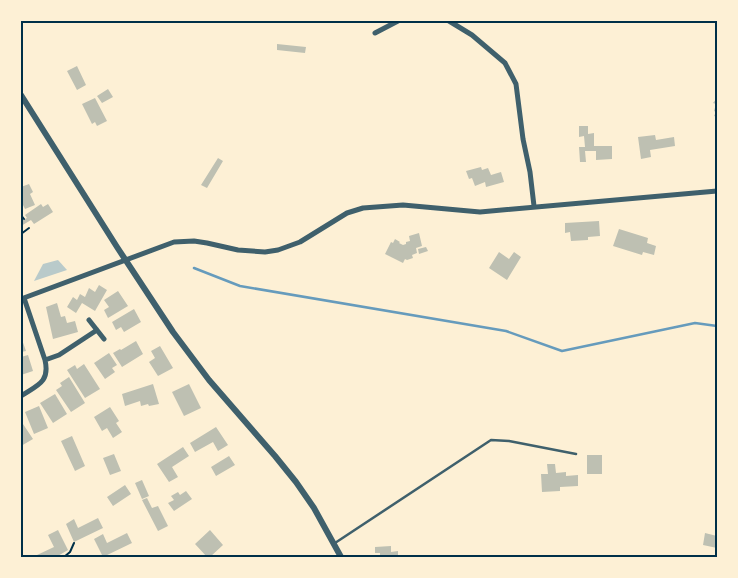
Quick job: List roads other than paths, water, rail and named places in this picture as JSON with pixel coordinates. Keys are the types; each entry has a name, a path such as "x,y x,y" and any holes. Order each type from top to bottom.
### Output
{"street":[{"path":"375,33 398,21"},
{"path":"449,21 472,35 504,63 516,84 522,139 530,172 534,206"},
{"path":"21,95 173,332 200,368 296,482 314,508 340,557"},
{"path":"21,396 43,382 47,371 45,360 22,298 163,245 187,241 208,243 248,252 278,250 300,242 348,213 363,208 403,205 480,212 717,191"},
{"path":"89,320 104,339"},
{"path":"45,360 59,355 97,330"}],"lane":[{"path":"334,544 491,440 576,454"}],"waterway":[{"path":"194,268 240,286 506,331 562,351 695,323 717,326"}]}
